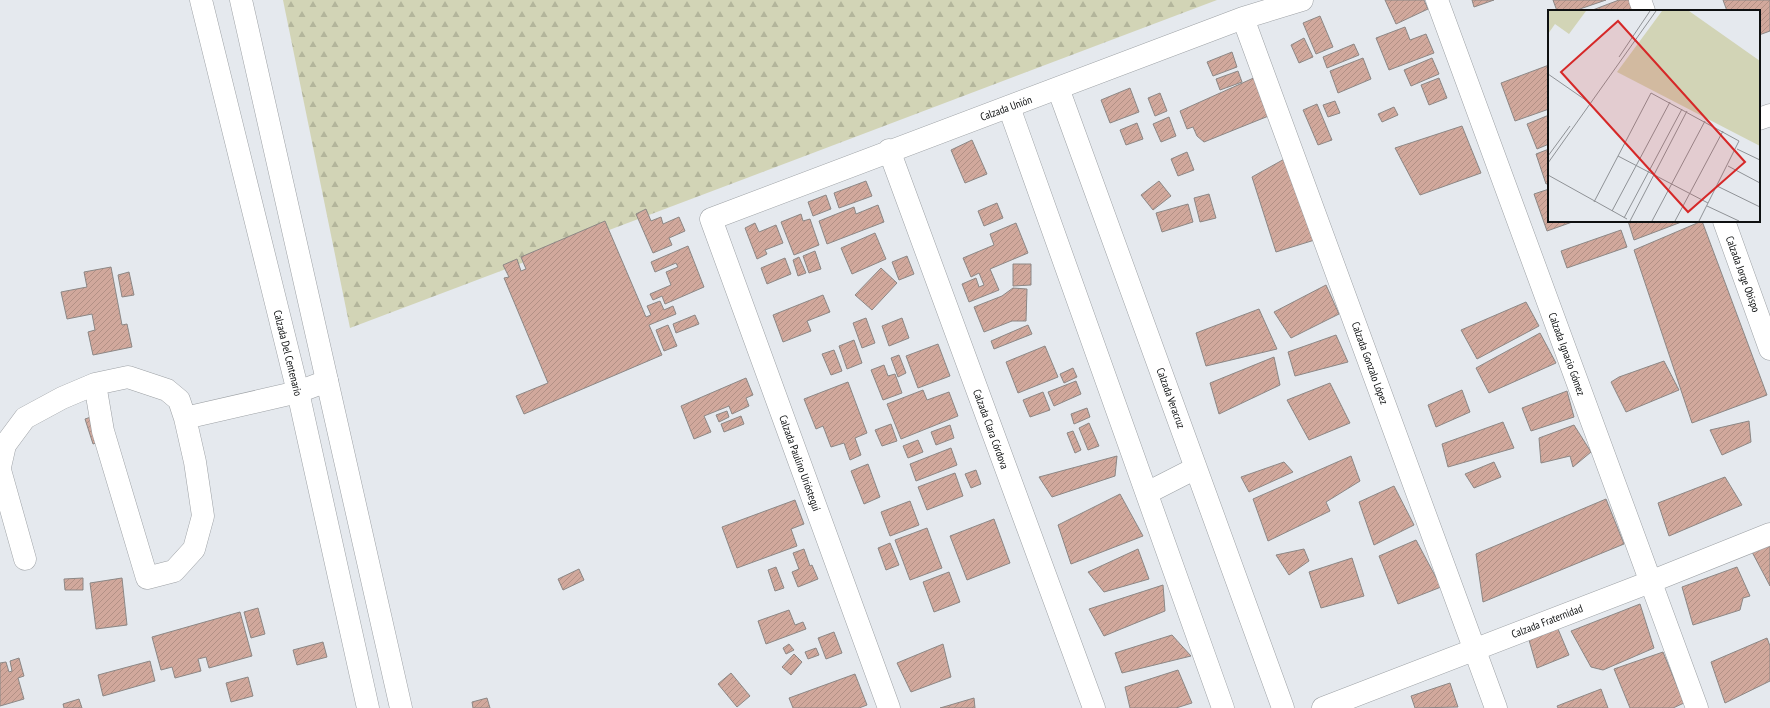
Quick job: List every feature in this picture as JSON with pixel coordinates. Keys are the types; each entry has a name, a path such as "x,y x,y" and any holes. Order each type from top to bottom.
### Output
{"street":[{"name":"Calzada Del Centenario","path":"201,0 298,392 368,708"},
{"path":"241,0 401,708"},
{"name":"Calzada Unión","path":"711,219 889,150 1010,107 1244,18 1302,0"},
{"name":"Calzada Ignacio Gómez","path":"1437,0 1697,708"},
{"path":"1640,0 1644,10"},
{"name":"Calzada Gonzalo López","path":"1244,18 1496,708"},
{"name":"Calzada Veracruz","path":"1058,88 1283,708"},
{"path":"1010,107 1223,708"},
{"path":"1760,119 1770,115"},
{"name":"Calzada Clara Córdova","path":"889,150 1094,708"},
{"name":"Calzada Paulino Urióstegui","path":"711,219 889,708"},
{"name":"Calzada Jorge Obispo","path":"1724,222 1769,343"},
{"path":"25,560 0,468 5,445 25,418 62,398 95,384 128,377 167,390 179,400 185,418 195,462 203,516 194,549 174,571 147,578 103,431 95,384"},
{"path":"185,418 298,392 327,381"},
{"path":"1146,493 1196,468"},
{"name":"Calzada Fraternidad","path":"1323,708 1650,582 1770,534"}],"green space":[{"path":"283,0 1217,0 350,328"}],"building":[{"path":"1385,0 1424,0 1428,9 1396,24"},
{"path":"1472,0 1494,0 1474,7"},
{"path":"1553,0 1606,0 1577,10 1557,10"},
{"path":"1619,0 1637,0 1641,10 1593,10"},
{"path":"1723,0 1770,0 1770,31 1760,35 1760,10 1727,10"},
{"path":"1320,16 1333,47 1316,54 1303,23"},
{"path":"1405,27 1410,40 1426,34 1434,53 1389,70 1376,38"},
{"path":"1304,38 1313,57 1299,63 1291,45"},
{"path":"1354,44 1359,55 1327,68 1323,57"},
{"path":"1232,52 1237,67 1213,76 1207,62"},
{"path":"1363,58 1371,79 1338,93 1330,71"},
{"path":"1432,58 1439,74 1411,86 1404,70"},
{"path":"1548,65 1548,109 1515,121 1501,83"},
{"path":"1238,71 1242,82 1220,90 1216,79"},
{"path":"1258,76 1271,115 1204,142 1197,136 1193,127 1187,129 1180,111"},
{"path":"1439,78 1447,98 1429,105 1421,85"},
{"path":"1130,88 1139,112 1110,123 1101,100"},
{"path":"1160,93 1167,111 1155,116 1148,98"},
{"path":"1335,101 1340,113 1328,117 1323,105"},
{"path":"1317,104 1332,140 1318,145 1303,110"},
{"path":"1394,107 1398,115 1382,122 1378,114"},
{"path":"1548,115 1548,144 1537,149 1527,124"},
{"path":"1169,117 1176,136 1161,142 1153,124"},
{"path":"1137,123 1143,139 1126,145 1120,130"},
{"path":"1462,126 1481,173 1420,195 1395,148"},
{"path":"972,140 987,174 965,183 951,150"},
{"path":"1548,149 1548,183 1546,184 1536,154"},
{"path":"1187,152 1194,170 1178,176 1171,159"},
{"path":"1288,157 1321,238 1276,252 1252,177"},
{"path":"866,181 872,196 839,208 834,193"},
{"path":"1159,181 1171,196 1153,210 1141,195"},
{"path":"1548,189 1548,222 1572,222 1547,231 1534,194"},
{"path":"1209,194 1216,218 1200,222 1194,198"},
{"path":"826,195 831,209 813,216 808,202"},
{"path":"997,203 1003,218 984,226 978,211"},
{"path":"1188,204 1193,222 1162,232 1156,213"},
{"path":"878,205 884,222 827,244 819,221 854,207 856,214"},
{"path":"646,209 651,221 661,217 663,224 679,217 685,231 669,238 672,245 653,253 636,214"},
{"path":"801,214 803,221 810,219 819,245 794,255 781,222"},
{"path":"605,221 646,317 651,315 647,306 660,301 664,310 673,306 676,314 649,325 662,355 524,414 516,396 548,383 504,278 509,277 503,265 517,259 521,271 526,269 521,257"},
{"path":"1628,222 1681,222 1634,240"},
{"path":"1702,222 1767,395 1692,423 1634,250"},
{"path":"755,223 759,232 776,225 783,243 765,250 767,254 757,259 745,228"},
{"path":"1016,223 1028,253 990,269 999,290 969,302 962,284 976,278 979,287 984,285 979,273 971,277 963,258 994,245 990,234"},
{"path":"1621,230 1627,247 1567,268 1561,251"},
{"path":"875,233 886,259 852,274 841,248"},
{"path":"688,246 704,287 665,304 662,296 653,300 650,294 671,285 666,272 678,267 676,263 655,272 651,262"},
{"path":"815,251 821,269 809,273 803,256"},
{"path":"907,256 914,274 899,280 892,262"},
{"path":"799,257 806,273 798,276 793,260"},
{"path":"785,258 791,274 767,284 761,268"},
{"path":"1013,264 1031,264 1031,285 1013,286"},
{"path":"111,267 122,325 127,324 132,347 93,355 88,332 95,330 92,314 67,319 61,292 87,287 84,272"},
{"path":"881,268 897,283 872,310 855,295"},
{"path":"129,272 134,295 122,297 118,275"},
{"path":"1326,285 1339,314 1291,338 1274,312"},
{"path":"1013,288 1027,289 1026,321 1012,321 984,332 974,307 1002,296"},
{"path":"823,295 830,312 807,321 811,331 783,342 773,315"},
{"path":"1526,302 1539,326 1477,359 1461,330"},
{"path":"1259,309 1277,349 1206,366 1196,333"},
{"path":"695,315 699,324 676,333 673,324"},
{"path":"866,318 875,343 862,348 853,323"},
{"path":"902,318 909,338 889,346 882,326"},
{"path":"668,325 677,346 664,351 656,330"},
{"path":"1028,325 1032,334 994,349 991,341"},
{"path":"1540,333 1556,363 1489,393 1476,368"},
{"path":"1336,335 1348,362 1295,376 1288,352"},
{"path":"854,340 862,363 847,369 839,346"},
{"path":"938,344 950,376 918,388 906,356"},
{"path":"1045,346 1058,377 1018,393 1006,362"},
{"path":"834,350 842,371 831,375 822,354"},
{"path":"899,355 906,373 898,377 891,358"},
{"path":"1274,357 1280,385 1219,414 1210,383"},
{"path":"1664,361 1679,390 1626,412 1611,382 1619,377"},
{"path":"884,365 888,376 895,374 902,393 883,400 871,370"},
{"path":"1073,368 1077,377 1064,383 1060,374"},
{"path":"746,378 753,395 746,398 749,406 732,414 729,406 704,416 711,432 694,439 681,406"},
{"path":"1076,381 1081,394 1054,406 1048,392"},
{"path":"848,382 867,433 855,438 861,455 850,460 844,443 831,447 823,426 816,429 804,399"},
{"path":"1330,383 1350,423 1309,440 1287,400"},
{"path":"923,390 927,400 949,392 958,416 901,439 887,404"},
{"path":"1462,390 1470,412 1436,427 1428,405"},
{"path":"1567,391 1574,417 1531,431 1522,408"},
{"path":"1043,392 1050,410 1030,417 1023,400"},
{"path":"1087,408 1090,417 1074,424 1071,414"},
{"path":"727,411 729,417 719,422 716,415"},
{"path":"94,416 102,441 93,444 85,419"},
{"path":"741,416 744,424 724,432 721,424"},
{"path":"1749,421 1751,442 1722,455 1710,430"},
{"path":"1503,422 1514,448 1448,467 1442,444"},
{"path":"1089,423 1099,446 1088,450 1079,428"},
{"path":"891,424 897,441 882,446 875,430"},
{"path":"950,425 954,438 936,445 931,432"},
{"path":"1574,425 1591,452 1573,467 1570,456 1541,463 1539,438"},
{"path":"1073,431 1081,450 1075,453 1067,433"},
{"path":"918,440 923,452 908,458 903,446"},
{"path":"951,448 957,465 916,481 910,464"},
{"path":"1117,456 1115,476 1052,497 1039,477"},
{"path":"1351,456 1360,481 1326,502 1330,511 1268,541 1253,499"},
{"path":"1284,462 1293,472 1249,492 1241,477"},
{"path":"1494,462 1501,477 1474,488 1465,474"},
{"path":"868,464 880,497 864,504 851,471"},
{"path":"976,470 981,484 971,488 965,474"},
{"path":"955,473 963,496 927,510 918,487"},
{"path":"1725,477 1742,505 1669,536 1658,503"},
{"path":"1394,486 1414,525 1374,545 1359,502"},
{"path":"1120,494 1143,536 1071,564 1058,525"},
{"path":"1606,499 1624,544 1483,602 1476,554"},
{"path":"795,500 804,524 791,529 797,546 737,568 722,527"},
{"path":"910,501 919,525 890,536 881,512"},
{"path":"994,519 1010,563 967,580 950,536"},
{"path":"927,528 942,568 910,580 895,540"},
{"path":"1416,540 1441,587 1398,604 1379,556"},
{"path":"890,543 899,565 886,570 878,548"},
{"path":"1770,544 1770,586 1752,552"},
{"path":"804,549 810,566 812,565 818,579 798,587 792,572 799,569 793,553"},
{"path":"1138,549 1149,579 1104,592 1088,572"},
{"path":"1304,549 1309,561 1289,575 1276,555"},
{"path":"1352,558 1364,596 1321,608 1309,572"},
{"path":"776,567 784,588 775,591 768,570"},
{"path":"1737,567 1750,596 1743,598 1740,610 1693,625 1682,587"},
{"path":"579,569 584,580 563,590 558,579"},
{"path":"949,572 960,602 934,612 923,582"},
{"path":"83,578 83,590 65,590 64,579"},
{"path":"122,578 127,625 96,629 90,583"},
{"path":"1163,585 1165,611 1104,636 1089,609"},
{"path":"1640,604 1654,648 1603,670 1591,667 1571,631"},
{"path":"258,608 265,634 251,638 244,612"},
{"path":"789,610 795,625 803,622 806,629 766,644 758,621"},
{"path":"240,612 252,656 209,668 206,657 198,659 201,671 175,678 172,667 161,670 152,637"},
{"path":"1558,629 1569,655 1537,668 1529,640"},
{"path":"834,632 842,653 826,659 818,638"},
{"path":"1172,635 1191,656 1122,673 1115,653"},
{"path":"1767,638 1770,646 1770,681 1725,703 1711,662"},
{"path":"323,642 327,657 297,665 293,650"},
{"path":"789,644 794,650 786,654 783,648"},
{"path":"943,644 951,677 911,692 897,663"},
{"path":"816,648 819,655 808,659 805,652"},
{"path":"1663,652 1684,703 1673,708 1630,708 1614,669"},
{"path":"794,654 802,662 791,675 782,667"},
{"path":"19,658 24,676 18,678 24,699 0,706 0,663 6,662 9,672 12,671 10,661"},
{"path":"150,661 155,681 103,696 98,675"},
{"path":"1178,670 1192,703 1176,708 1130,708 1125,687"},
{"path":"731,673 750,696 737,707 718,684"},
{"path":"855,674 867,705 859,708 793,708 789,698"},
{"path":"248,677 253,696 231,702 226,683"},
{"path":"1450,683 1458,707 1415,708 1411,696"},
{"path":"1601,689 1608,708 1558,708 1557,706"},
{"path":"487,698 490,708 473,708 472,702"},
{"path":"974,698 975,708 940,708"},
{"path":"79,699 82,708 64,708 63,704"}]}
